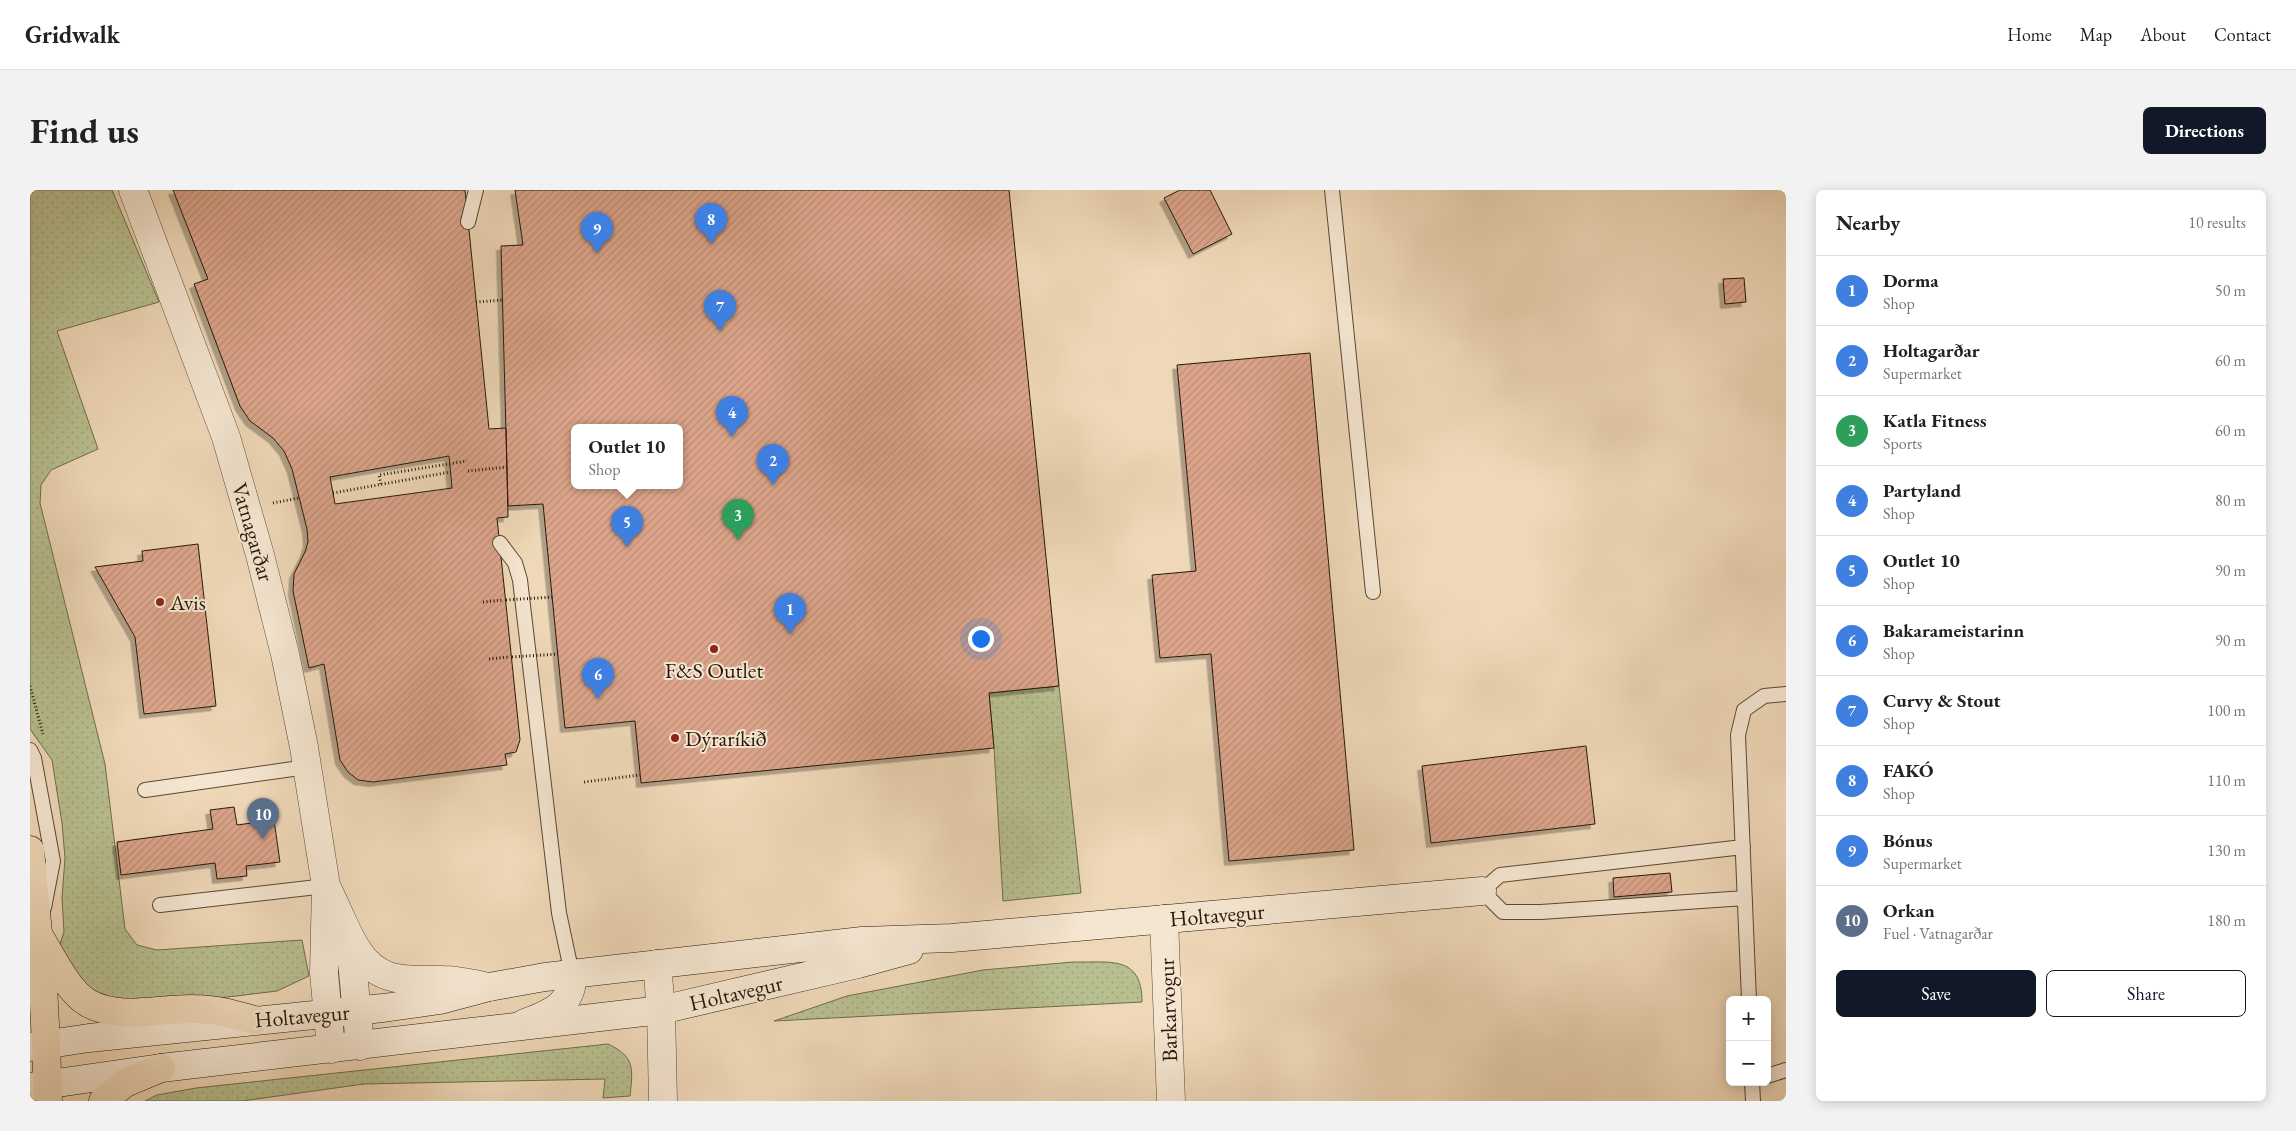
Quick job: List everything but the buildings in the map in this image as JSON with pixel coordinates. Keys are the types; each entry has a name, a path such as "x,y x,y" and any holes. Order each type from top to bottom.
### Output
{"main road":[{"name":"Vatnagarðar","path":"133,190 226,438 260,555 285,654 307,767 326,886 324,973 331,1049"},
{"path":"30,850 39,936 38,1045 42,1091"},
{"name":"Vatnagarðar","path":"326,886 358,951 373,970 386,976 408,980 445,980 489,987"},
{"name":"Holtavegur","path":"38,1045 254,1020 357,1011 440,1000 489,987 572,974 862,941 952,938 1482,891"},
{"name":"Barkarvogur","path":"1164,919 1171,1101"},
{"name":"Vatnagarðar","path":"348,931 360,1046"},
{"path":"39,936 62,974 88,1003 112,1012 208,1010 223,1011 254,1020"},
{"name":"Holtavegur","path":"42,1091 161,1068 661,1010 858,964 952,938"},
{"path":"657,964 661,1010 663,1101"},
{"name":"Holtavegur","path":"517,1026 546,1015 561,1005 573,985 572,974"},
{"path":"103,1101 125,1083 161,1068"}],"lane":[{"path":"468,222 476,190"},
{"path":"1332,190 1373,592"},
{"path":"500,543 515,563 520,580 559,913 572,974"},
{"path":"1749,996 1738,735 1744,710 1764,696 1786,694"},
{"path":"30,750 34,758 53,861 39,936"},
{"path":"144,790 307,767"},
{"path":"1743,848 1500,875 1482,891 1503,912 1541,912 1745,898"},
{"path":"160,906 326,886"},
{"path":"1771,1075 1786,1070"},
{"path":"1752,1086 1753,1101"}],"path":[{"path":"476,302 503,300"},
{"path":"381,484 380,476 467,461"},
{"path":"468,471 507,467"},
{"path":"333,493 450,472"},
{"path":"264,504 300,498"},
{"path":"483,602 552,598"},
{"path":"489,659 558,654"},
{"path":"584,782 640,775"}],"green space":[{"path":"30,190 112,190 159,302 57,331 98,449 51,470 41,485 40,503 105,764 125,929 137,945 157,950 302,940 309,976 277,991 228,997 135,1003 103,1000 81,988 59,947 64,932 62,898 65,858 62,823 52,760 30,729"},
{"path":"1059,686 1081,893 1003,901 989,693"},
{"path":"1073,962 1111,962 1121,964 1130,969 1141,987 1142,1002 774,1021 847,996 983,970"},
{"path":"608,1044 628,1059 632,1078 630,1096 603,1098 605,1079 364,1084 242,1101 145,1101 157,1095 196,1088"}],"place":[{"name":"FAKÓ","path":"711,244"},
{"name":"Bónus","path":"597,253"},
{"name":"Curvy & Stout","path":"720,331"},
{"name":"Partyland","path":"732,437"},
{"name":"Holtagarðar","path":"773,485"},
{"name":"Katla Fitness","path":"738,540"},
{"name":"Outlet 10","path":"627,547"},
{"name":"Avis","path":"160,602"},
{"name":"Dorma","path":"790,634"},
{"name":"F&S Outlet","path":"714,649"},
{"name":"Bakarameistarinn","path":"598,699"},
{"name":"Dýraríkið","path":"675,738"},
{"name":"Orkan","path":"263,839"}]}
